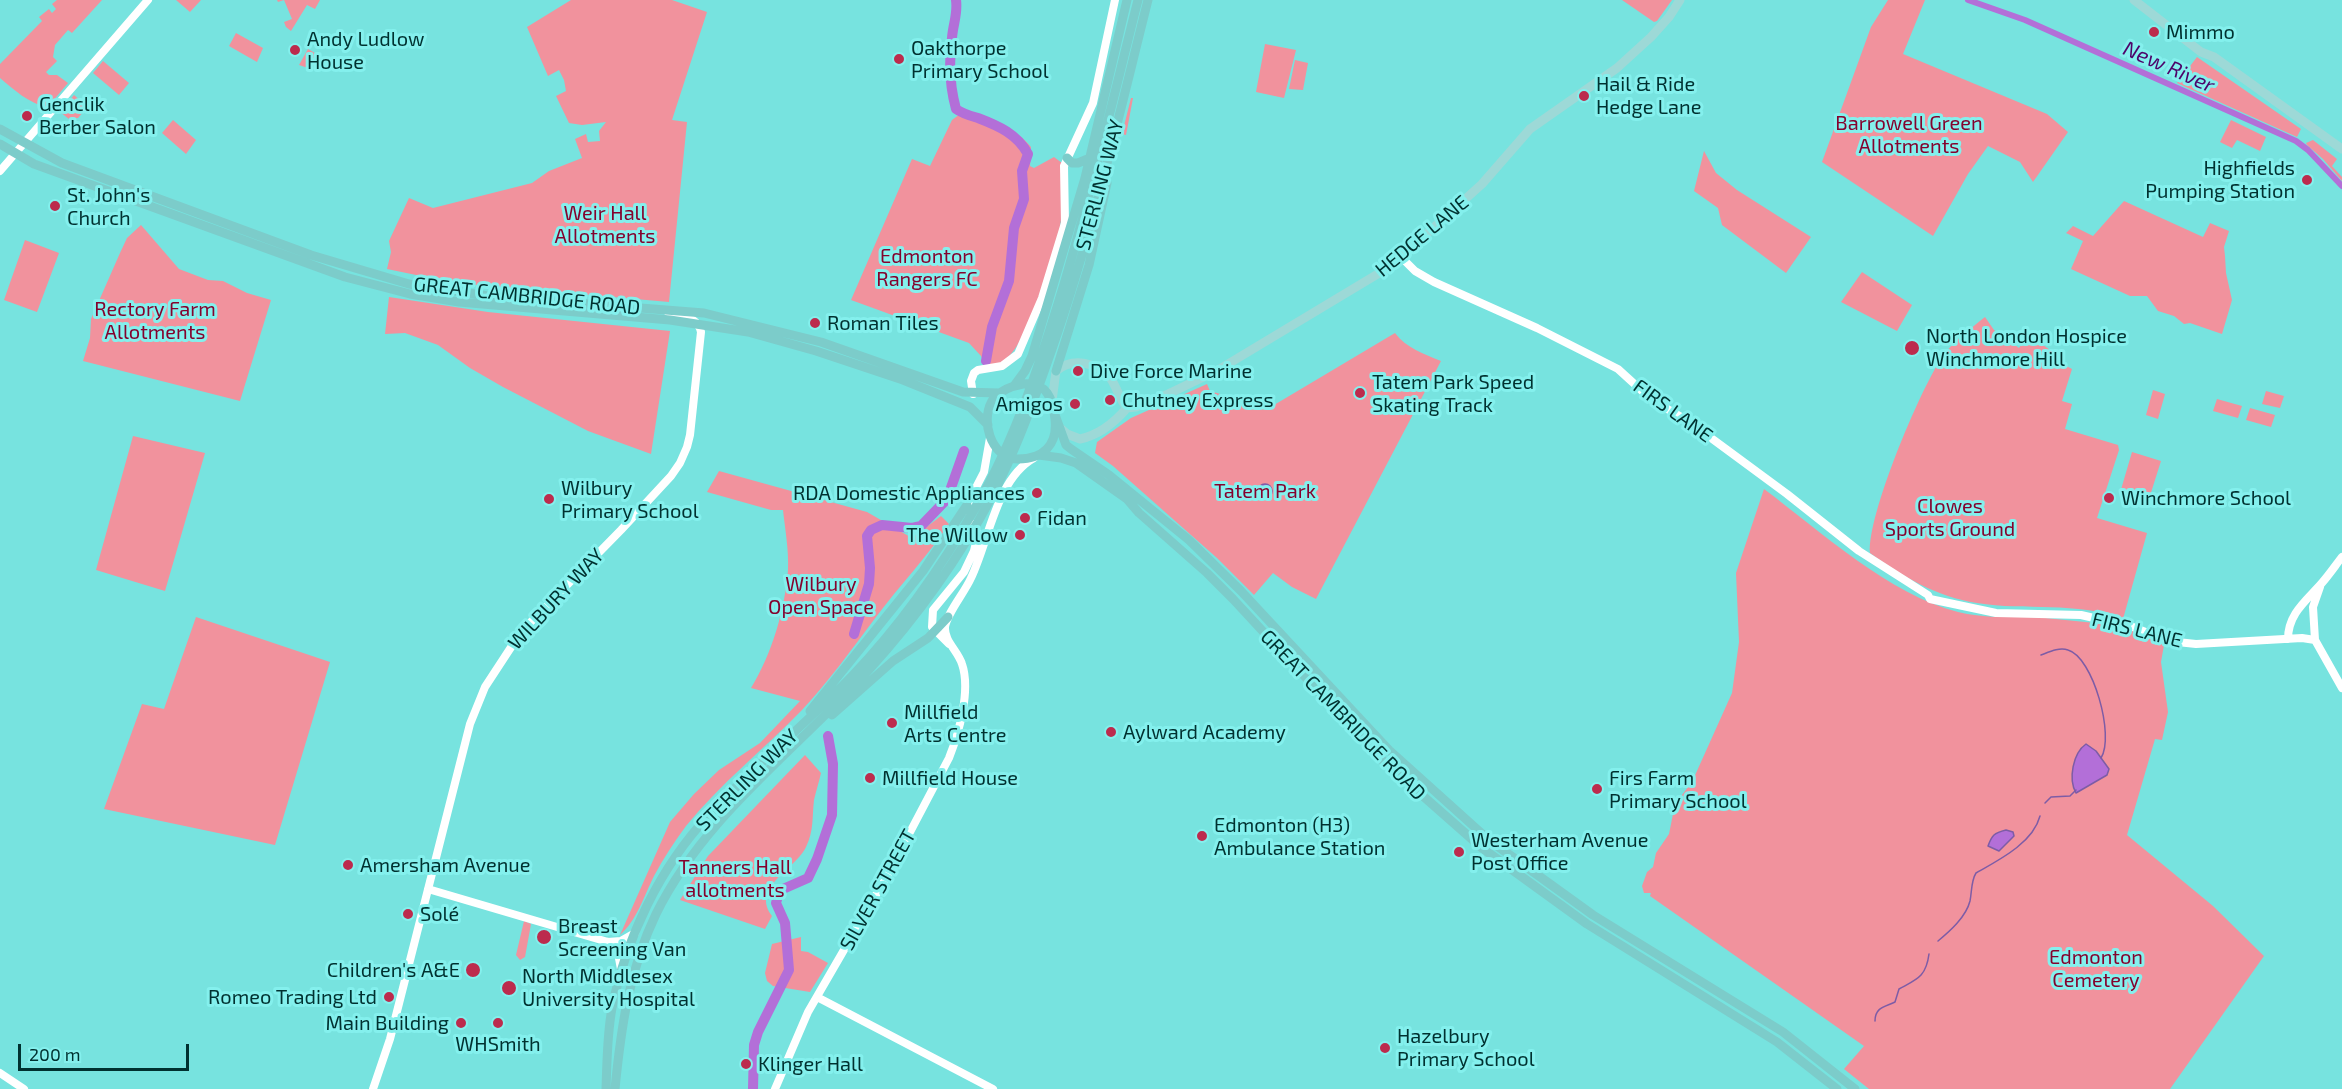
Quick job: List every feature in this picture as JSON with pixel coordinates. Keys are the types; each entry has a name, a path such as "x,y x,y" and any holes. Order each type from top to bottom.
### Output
{"highway":[{"path":"1017,385 1029,365 1090,158 1127,0"},
{"name":"STERLING WAY","path":"1042,366 1081,226 1138,0"},
{"name":"STERLING WAY","path":"1042,366 1080,261 1109,157 1148,0"},
{"name":"GREAT CAMBRIDGE ROAD","path":"0,129 62,163 311,255 409,284 488,296 704,313 821,342 973,394 999,393"},
{"path":"0,134 17,147 15,154"},
{"name":"GREAT CAMBRIDGE ROAD","path":"0,144 15,154 44,167 329,273 401,292 469,303 670,320 729,328 816,351 903,380 970,407 988,425"},
{"path":"24,144 24,150 37,158 44,167"},
{"path":"1056,371 1095,245 1107,188 1109,157"},
{"path":"1067,158 1072,163 1078,163 1090,158"},
{"path":"704,313 710,319 729,328"},
{"path":"957,546 979,520 1015,449 1042,366"},
{"path":"1033,384 1046,391 1052,401 1055,438 1049,448 1037,456 1019,459 1004,455 996,448 988,425 990,407 999,393 1017,385 1033,384"},
{"path":"1054,412 1060,428"},
{"name":"GREAT CAMBRIDGE ROAD","path":"1060,428 1066,445 1075,453 1109,475 1189,540 1389,750 1489,840 1593,915 1783,1032 1856,1089"},
{"name":"GREAT CAMBRIDGE ROAD","path":"1037,456 1061,458 1076,463 1127,499 1139,513 1233,599 1381,759 1475,843 1533,888 1587,924 1777,1042 1837,1089"},
{"path":"782,745 923,571 964,512"},
{"name":"STERLING WAY","path":"606,1089 610,1022 621,974 636,932 661,880 690,836 723,800 873,654 957,546"},
{"name":"STERLING WAY","path":"615,1089 625,1007 637,961 647,933 670,888 712,828 882,656 920,609 957,546"},
{"path":"774,766 880,672 935,632 948,617"},
{"path":"620,1045 621,1089"}],"main road":[{"name":"HEDGE LANE","path":"1060,428 1076,438 1086,438 1107,427 1127,408 1136,407 1166,395 1218,370 1402,258 1482,184 1530,129 1617,68 1666,21 1680,0"},
{"path":"2134,0 2201,52 2214,57 2342,149"},
{"path":"1052,401 1056,371 1072,363 1092,366 1111,380 1127,408"}],"street":[{"path":"0,171 148,0"},
{"path":"973,394 971,381 974,373 978,370 996,369 1007,364 1018,354 1048,282 1063,231 1066,203 1063,173 1067,158 1090,112 1095,96 1115,0"},
{"name":"FIRS LANE","path":"1402,258 1415,271 1434,282 1537,328 1618,369 1652,400 1688,421 1864,555 1928,595 1932,593 1940,597 1942,601 1996,613 2081,615 2133,627 2168,641 2196,644 2302,638 2315,640"},
{"path":"667,311 690,318 700,325"},
{"name":"WILBURY WAY","path":"373,1089 390,1039 470,724 478,702 492,674 521,632 671,476 684,455 690,435 701,335 700,325"},
{"path":"950,645 935,632 931,622 933,610 964,572 974,551 978,534 964,512 984,472 991,436"},
{"path":"950,645 945,630 948,617 962,597 974,573 1007,487 1018,469 1037,456"},
{"path":"2288,639 2297,609 2322,583 2342,557"},
{"path":"2322,583 2313,607 2315,640 2342,688"},
{"name":"SILVER STREET","path":"775,1089 804,1020 899,855 954,744 966,686 961,660 950,645"},
{"path":"428,889 608,942 621,941 636,932"},
{"path":"608,942 618,952 621,974"},
{"path":"818,997 993,1089"},
{"path":"0,1073 24,1089"}],"green space":[{"path":"57,0 102,0 72,33 68,30 55,45 53,57 57,61 46,72 49,75 57,75 68,83 47,108 16,92 0,78 0,64 42,21 39,17 49,9 52,13 56,9 52,4"},
{"path":"176,0 201,0 190,12"},
{"path":"284,0 320,0 315,9 307,5 291,31 284,22 292,19"},
{"name":"Weir Hall Allotments","path":"571,0 672,0 707,12 672,120 687,122 669,302 455,283 387,269 391,252 389,241 409,198 433,208 532,183 549,171 582,158 575,139 586,134 588,142 600,141 599,131 606,122 582,125 569,123 556,96 566,91 564,80 559,70 548,76 527,27"},
{"path":"1622,0 1672,0 1654,22"},
{"name":"Barrowell Green Allotments","path":"1888,0 1925,0 1903,54 2047,114 2068,132 2033,182 2020,162 1988,146 1968,174 1933,236 1822,162 1871,27"},
{"path":"236,33 263,48 257,62 229,46"},
{"path":"1265,44 1296,50 1284,98 1256,92"},
{"path":"308,49 320,56 316,65 308,68 299,65"},
{"path":"2197,57 2301,129 2297,137 2177,83"},
{"path":"1295,60 1308,63 1303,90 1289,89"},
{"path":"103,61 129,83 119,95 93,73"},
{"path":"74,95 82,102 84,111 78,118 69,119 60,112"},
{"path":"1131,98 1133,98 1126,135 1122,134"},
{"name":"Edmonton Rangers FC","path":"964,111 992,120 1017,134 1031,147 1030,166 1034,168 1054,157 1062,163 1060,227 1053,258 1039,299 1013,352 1002,362 986,366 981,356 969,343 851,300 912,159 930,166 952,120"},
{"path":"173,120 196,140 186,154 162,133"},
{"path":"2231,120 2266,137 2260,151 2237,140 2232,148 2220,142"},
{"path":"2313,140 2337,159 2332,166 2342,177 2342,181 2307,145 2306,143"},
{"path":"1704,151 1716,173 1737,190 1811,237 1786,273 1722,225 1718,208 1694,191"},
{"path":"2124,201 2203,237 2210,223 2229,231 2224,247 2226,273 2232,300 2222,334 2190,323 2184,324 2174,316 2158,311 2147,296 2130,296 2071,269 2083,241 2066,233 2073,226 2093,236"},
{"name":"Rectory Farm Allotments","path":"141,225 179,269 208,280 223,281 247,293 271,300 240,401 83,361 90,338 91,319 127,238"},
{"path":"25,240 59,253 37,312 4,300"},
{"path":"1862,272 1912,305 1897,331 1841,302"},
{"path":"389,297 488,312 670,331 651,454 588,431 503,387 470,368 438,345 405,333 385,334"},
{"name":"Clowes Sports Ground","path":"1985,317 1994,330 2019,348 2028,334 2061,358 2059,362 2072,369 2062,401 2072,404 2065,429 2118,445 2119,450 2097,518 2147,533 2123,619 2087,610 1995,605 1962,600 1921,585 1870,553 1871,535 1885,484 1920,398 1945,353 1961,336"},
{"name":"Tatem Park","path":"1395,333 1410,347 1441,361 1316,599 1292,587 1273,573 1254,595 1217,558 1113,466 1095,453 1097,442 1131,418 1207,384 1210,391 1269,408"},
{"path":"2153,390 2165,394 2158,419 2146,415"},
{"path":"2266,391 2284,396 2280,408 2262,404"},
{"path":"2217,399 2242,406 2238,418 2213,411"},
{"path":"2250,408 2275,415 2271,427 2246,420"},
{"path":"133,436 205,453 165,591 96,570"},
{"path":"2132,452 2161,461 2148,502 2120,493"},
{"name":"Wilbury Open Space","path":"719,471 867,512 912,538 941,516 949,524 812,699 713,796 686,826 657,870 636,915 620,935 670,822 719,770 760,743 800,701 751,688 771,646 784,600 788,562 783,510 771,510 707,492"},
{"name":"Edmonton Cemetery","path":"1764,489 1856,560 1907,592 1932,604 1976,615 1995,617 1996,613 2105,624 2136,632 2164,645 2161,662 2168,712 2162,740 2155,739 2127,835 2213,906 2264,956 2170,1089 1869,1089 1844,1069 1864,1046 1650,896 1651,893 1644,893 1642,886 1647,872 1653,867 1656,853 1669,834 1675,804 1692,782 1732,693 1739,642 1736,573"},
{"path":"196,617 330,662 275,845 104,809 142,704 164,709"},
{"name":"Tanners Hall allotments","path":"805,755 821,773 814,800 810,835 801,855 770,887 767,906 772,916 765,929 680,900 708,856"},
{"path":"524,921 531,924 525,957 520,960 516,955"},
{"path":"801,937 801,951 808,952 828,963 810,992 773,986 767,981 765,973 772,944"}],"shaded area":[{"path":"1265,484 1270,486 1272,491 1270,496 1265,498 1260,496 1258,491 1260,486"},
{"path":"2086,744 2096,751 2109,769 2107,775 2076,793 2072,781 2073,767 2078,753"},
{"path":"2006,830 2013,832 2014,836 1999,851 1988,846 1994,835"}],"waterway":[{"path":"956,0 950,64 956,109 1007,132 1024,147 1028,154 1022,171 1024,199 1014,228 1009,281 992,327 986,361"},
{"name":"New River","path":"1968,0 2025,20 2296,141 2308,150 2342,186"},
{"path":"854,634 869,584 867,536 871,530 882,525 912,528 921,526 947,499 964,451"},
{"path":"2041,655 2065,649 2077,656 2086,667 2099,698 2103,716 2105,747 2101,758"},
{"path":"753,1089 754,1045 758,1032 789,970 785,923 776,903 778,896 783,889 808,878 832,815 833,764 828,736"},
{"path":"2045,803 2051,797 2070,796 2076,790"},
{"path":"1938,941 1965,913 1976,873 2023,842 2036,826 2040,816"},
{"path":"1875,1021 1879,1010 1895,1002 1899,989 1916,980 1923,973 1929,954"}],"place":[{"name":"Mimmo","path":"2154,32"},
{"name":"Andy Ludlow House","path":"295,50"},
{"name":"Oakthorpe Primary School","path":"899,59"},
{"name":"Hail & Ride Hedge Lane","path":"1584,96"},
{"name":"Genclik Berber Salon","path":"27,116"},
{"name":"Highfields Pumping Station","path":"2307,180"},
{"name":"St. John's Church","path":"55,206"},
{"name":"Roman Tiles","path":"815,323"},
{"name":"North London Hospice Winchmore Hill","path":"1912,348"},
{"name":"Dive Force Marine","path":"1078,371"},
{"name":"Tatem Park Speed Skating Track","path":"1360,393"},
{"name":"Chutney Express","path":"1110,400"},
{"name":"Amigos","path":"1075,404"},
{"name":"RDA Domestic Appliances","path":"1037,493"},
{"name":"Winchmore School","path":"2109,498"},
{"name":"Wilbury Primary School","path":"549,499"},
{"name":"Fidan","path":"1025,518"},
{"name":"The Willow","path":"1020,535"},
{"name":"Millfield Arts Centre","path":"892,723"},
{"name":"Aylward Academy","path":"1111,732"},
{"name":"Millfield House","path":"870,778"},
{"name":"Firs Farm Primary School","path":"1597,789"},
{"name":"Edmonton (H3) Ambulance Station","path":"1202,836"},
{"name":"Westerham Avenue Post Office","path":"1459,852"},
{"name":"Amersham Avenue","path":"348,865"},
{"name":"Solé","path":"408,914"},
{"name":"Breast Screening Van","path":"544,937"},
{"name":"Children's A&E","path":"473,970"},
{"name":"North Middlesex University Hospital","path":"509,988"},
{"name":"Romeo Trading Ltd","path":"389,997"},
{"name":"Main Building","path":"461,1023"},
{"name":"WHSmith","path":"498,1023"},
{"name":"Hazelbury Primary School","path":"1385,1048"},
{"name":"Klinger Hall","path":"746,1064"}]}
